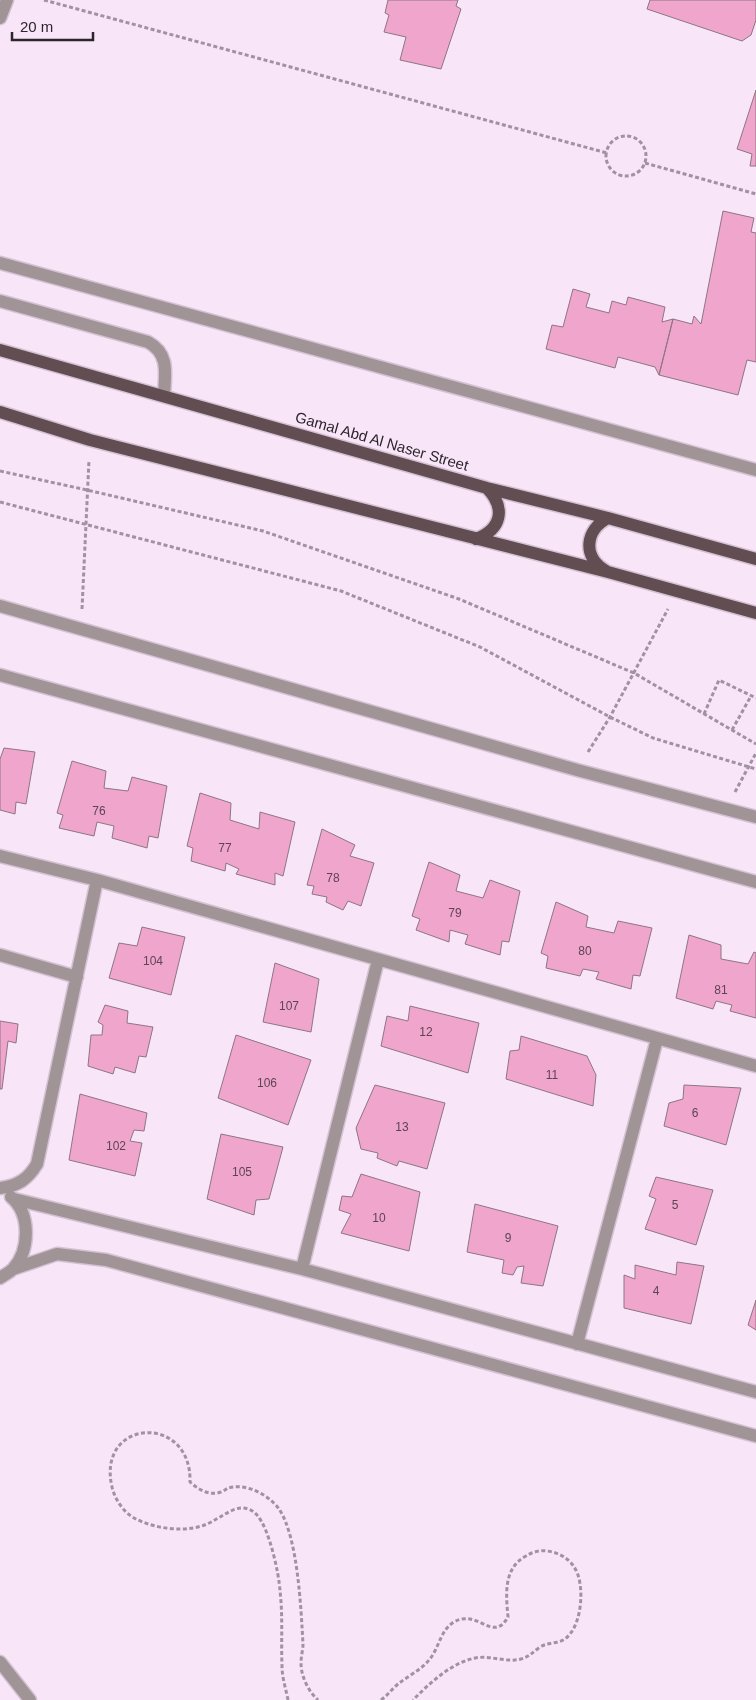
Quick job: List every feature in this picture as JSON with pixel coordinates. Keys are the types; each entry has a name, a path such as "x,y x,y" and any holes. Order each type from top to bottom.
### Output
{"main road":[{"name":"Gamal Abd Al Naser Street","path":"0,350 487,488 756,558"},
{"path":"0,412 90,440 608,572 756,613"},
{"path":"476,539 492,530 497,522 499,513 498,503 494,495 487,488"},
{"path":"608,518 593,530 590,550 593,559 608,572"}],"street":[{"path":"0,18 7,0"},
{"path":"0,263 756,470"},
{"path":"0,301 148,342 156,346 164,358 164,396"},
{"path":"0,606 577,770 756,818"},
{"path":"0,675 756,882"},
{"path":"0,856 97,880 756,1066"},
{"path":"0,1188 11,1187 22,1182 31,1174 37,1164 97,880"},
{"path":"0,955 77,977"},
{"path":"302,1269 378,960"},
{"path":"577,1344 657,1039"},
{"path":"0,1188 14,1200 23,1216 26,1235 23,1253 12,1269"},
{"path":"14,1200 302,1269 756,1392"},
{"path":"0,1278 12,1269 57,1254 106,1260 756,1436"},
{"path":"0,1662 28,1699"}],"path":[{"path":"44,0 607,153"},
{"path":"623,136 639,141 644,147 645,163 636,174 621,176 609,167 607,153 610,145 616,139 623,136"},
{"path":"645,163 756,194"},
{"path":"81,629 90,440"},
{"path":"0,471 263,531 459,599 634,673 756,744"},
{"path":"0,502 341,590 480,647 653,738 756,769"},
{"path":"577,770 610,717 678,591"},
{"path":"704,714 719,680 756,698"},
{"path":"732,730 751,695"},
{"path":"726,810 756,753"},
{"path":"288,1700 282,1670 280,1590 272,1549 260,1519 252,1510 240,1508 205,1525 177,1529 150,1524 134,1518 121,1508 113,1493 109,1477 115,1450 130,1436 141,1432 152,1432 173,1440 188,1458 191,1470 190,1482 204,1492 221,1492 229,1488 243,1487 257,1491 278,1508 285,1520 297,1566 303,1646 301,1664 304,1681 313,1696 318,1700"},
{"path":"382,1700 398,1684 429,1660 440,1643 442,1634 454,1621 472,1618 488,1627 502,1625 508,1617 506,1593 510,1570 519,1560 530,1553 544,1550 557,1552 575,1565 581,1584 581,1604 572,1631 566,1638 540,1647 522,1659 475,1658 459,1664 428,1684 412,1700"}],"building":[{"path":"388,0 458,0 456,6 461,9 441,69 400,60 406,37 384,32 389,15 385,13"},
{"path":"650,0 756,0 756,20 751,35 742,41 647,9"},
{"path":"756,90 756,166 750,166 752,154 737,149"},
{"path":"723,211 754,218 751,232 756,233 756,362 747,360 738,395 659,375 673,319 692,324 694,316 701,324"},
{"path":"573,289 590,294 586,307 609,313 612,301 626,305 628,297 665,307 662,322 673,319 659,375 655,367 618,357 615,368 546,349 552,325 563,327"},
{"path":"4,748 35,752 26,804 16,802 15,814 0,810 0,759"},
{"path":"72,761 106,771 104,788 128,791 132,777 167,786 158,838 149,836 147,848 112,838 114,826 97,822 94,836 59,828 63,815 57,813"},
{"path":"200,793 231,803 230,820 259,829 260,812 295,822 283,876 275,873 275,885 236,874 239,869 226,863 225,871 191,861 193,848 187,846"},
{"path":"322,829 355,845 350,856 374,863 361,906 348,901 343,910 326,902 327,897 312,894 314,886 307,885"},
{"path":"429,862 460,875 456,891 483,898 490,880 520,891 509,942 502,941 500,955 465,944 468,935 450,930 449,942 416,930 420,919 412,916"},
{"path":"556,902 588,916 586,927 614,933 618,921 652,928 640,976 633,975 631,989 596,979 599,972 583,969 580,976 546,968 548,956 541,953"},
{"path":"142,927 185,937 171,995 109,978 119,943 137,946"},
{"path":"689,935 721,945 721,959 748,964 754,952 756,953 756,1018 730,1011 732,1005 716,1001 713,1009 676,998"},
{"path":"275,963 319,979 311,1032 263,1022"},
{"path":"105,1005 128,1011 127,1023 153,1027 146,1057 139,1056 135,1073 115,1067 113,1074 88,1066 91,1035 102,1035 103,1025 98,1022"},
{"path":"410,1006 479,1023 468,1073 381,1046 387,1016 408,1021"},
{"path":"0,1021 18,1024 16,1043 8,1041 2,1089 0,1089"},
{"path":"236,1035 311,1060 288,1125 218,1098"},
{"path":"521,1036 587,1056 596,1075 593,1106 506,1079 510,1051 519,1050"},
{"path":"375,1085 445,1103 427,1169 399,1161 397,1166 377,1158 378,1153 361,1149 356,1128"},
{"path":"684,1085 741,1088 726,1145 664,1126 669,1103 683,1099"},
{"path":"80,1094 147,1113 144,1131 134,1130 130,1141 142,1143 135,1176 69,1160"},
{"path":"221,1134 283,1147 269,1199 256,1200 254,1215 207,1199"},
{"path":"361,1174 420,1192 409,1251 341,1233 351,1214 339,1210 342,1196 352,1197"},
{"path":"656,1177 713,1190 696,1245 645,1229 656,1199 649,1196"},
{"path":"475,1204 558,1226 543,1286 521,1283 524,1266 517,1267 513,1275 502,1273 504,1260 467,1252"},
{"path":"677,1262 704,1266 691,1324 624,1308 624,1275 635,1279 635,1265 676,1275"},
{"path":"756,1300 756,1330 748,1325"}]}
